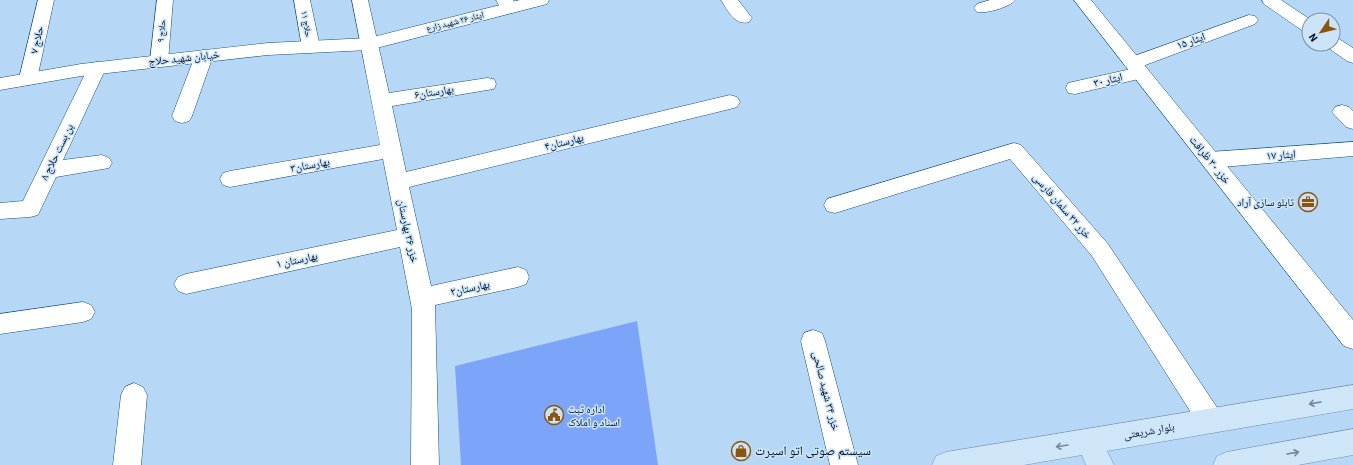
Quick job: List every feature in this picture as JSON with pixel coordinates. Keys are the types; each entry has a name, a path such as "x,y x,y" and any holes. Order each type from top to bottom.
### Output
{"main road":[{"name":"بلوار شریعتی","path":"946,465 1353,397"},
{"path":"1089,441 1100,465"},
{"path":"1227,465 1262,462 1353,442"}],"street":[{"name":"حلاج ۷","path":"28,79 46,0"},
{"name":"حلاج ۹","path":"159,61 165,0"},
{"name":"حلاج ۱۱","path":"302,0 311,47"},
{"name":"خزر ۳۶ بهارستان","path":"360,0 424,309 425,465"},
{"name":"ایثار ۲۶ شهید زارع","path":"369,44 507,4 541,0"},
{"path":"729,0 743,18"},
{"path":"983,8 1007,0"},
{"name":"خزر ۳۰ ظرافت","path":"1082,0 1353,338"},
{"path":"1270,0 1301,21"},
{"name":"ایثار ۱۵","path":"1136,68 1249,20"},
{"name":"خیابان شهید حلاج","path":"0,84 98,68 268,49 369,44"},
{"path":"1341,48 1353,56"},
{"path":"182,116 204,56"},
{"name":"بن بست حلاج ۸","path":"0,211 30,209 98,68"},
{"name":"ایثار ۳۰","path":"1075,88 1136,68"},
{"name":"بهارستان۶","path":"380,101 487,84"},
{"name":"بهارستان۴","path":"398,182 730,102"},
{"name":"ایثار ۱۷","path":"1210,160 1353,149"},
{"name":"بهارستان۳","path":"230,179 391,150"},
{"name":"خزر ۳۲ سلمان فارسی","path":"835,205 1014,150 1100,250 1211,421"},
{"path":"48,170 102,163"},
{"name":"بهارستان ۱","path":"186,284 409,236"},
{"name":"بهارستان۲","path":"422,298 518,277"},
{"path":"0,324 83,312"},
{"name":"خزر ۳۴ شهید صالحی","path":"813,341 844,465"},
{"path":"127,465 134,395"}],"building":[{"name":"اداره ثبت اسناد و املاک","path":"637,321 658,465 461,465 455,366"}],"place":[{"name":"تابلو سازی آراد","path":"1308,202"},
{"name":"اداره ثبت اسناد و املاک","path":"554,415"},
{"name":"سیستم صوتی اتو اسپرت","path":"741,451"}]}
